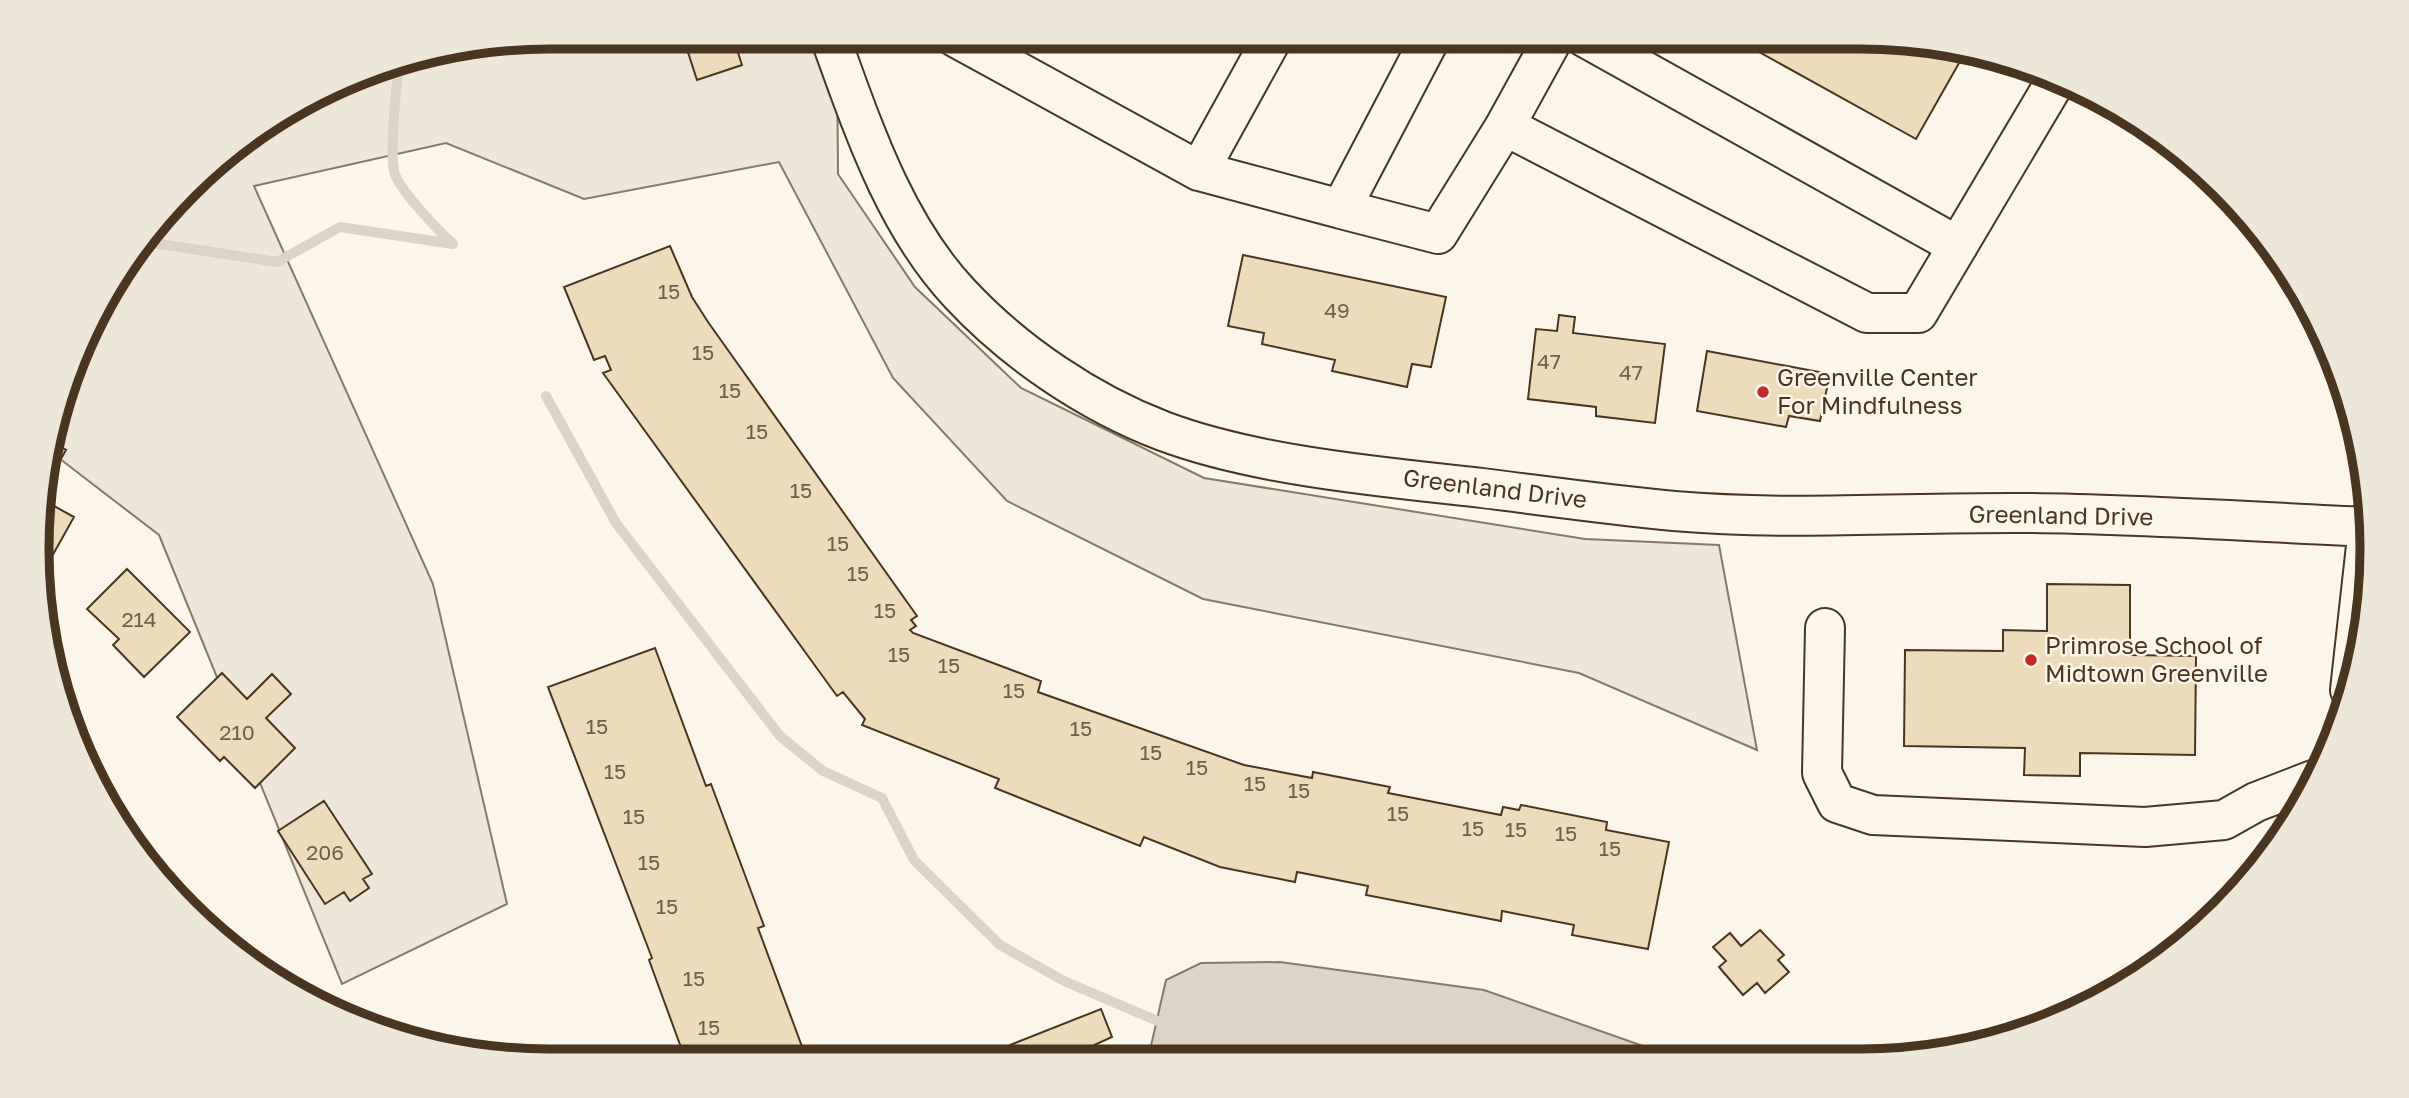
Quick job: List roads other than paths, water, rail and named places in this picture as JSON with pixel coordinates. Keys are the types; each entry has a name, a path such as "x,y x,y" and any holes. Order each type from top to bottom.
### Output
{"street":[{"name":"Greenland Drive","path":"835,49 889,186 920,242 959,294 1022,350 1089,395 1162,430 1250,456 1443,484 1677,511 1808,515 2030,513 2359,523"},
{"path":"977,49 1199,171 1438,234 1505,126 1547,49"},
{"path":"1199,171 1266,49"},
{"path":"1341,208 1425,49"},
{"path":"1605,49 1958,246"},
{"path":"1505,126 1867,313 1918,313 2052,87"},
{"path":"1825,628 1822,773 1837,803 1873,815 2145,827 2224,820 2256,802 2300,785"}],"waterway":[{"path":"399,73 393,133 394,171 410,198 453,244"},
{"path":"154,243 277,262 340,227 453,244"},
{"path":"546,396 616,523 780,736 823,771 882,798 914,860 1000,945 1064,981 1167,1025"}],"place":[{"name":"Greenville Center For Mindfulness","path":"1763,392"},
{"name":"Primrose School of Midtown Greenville","path":"2031,660"}]}
